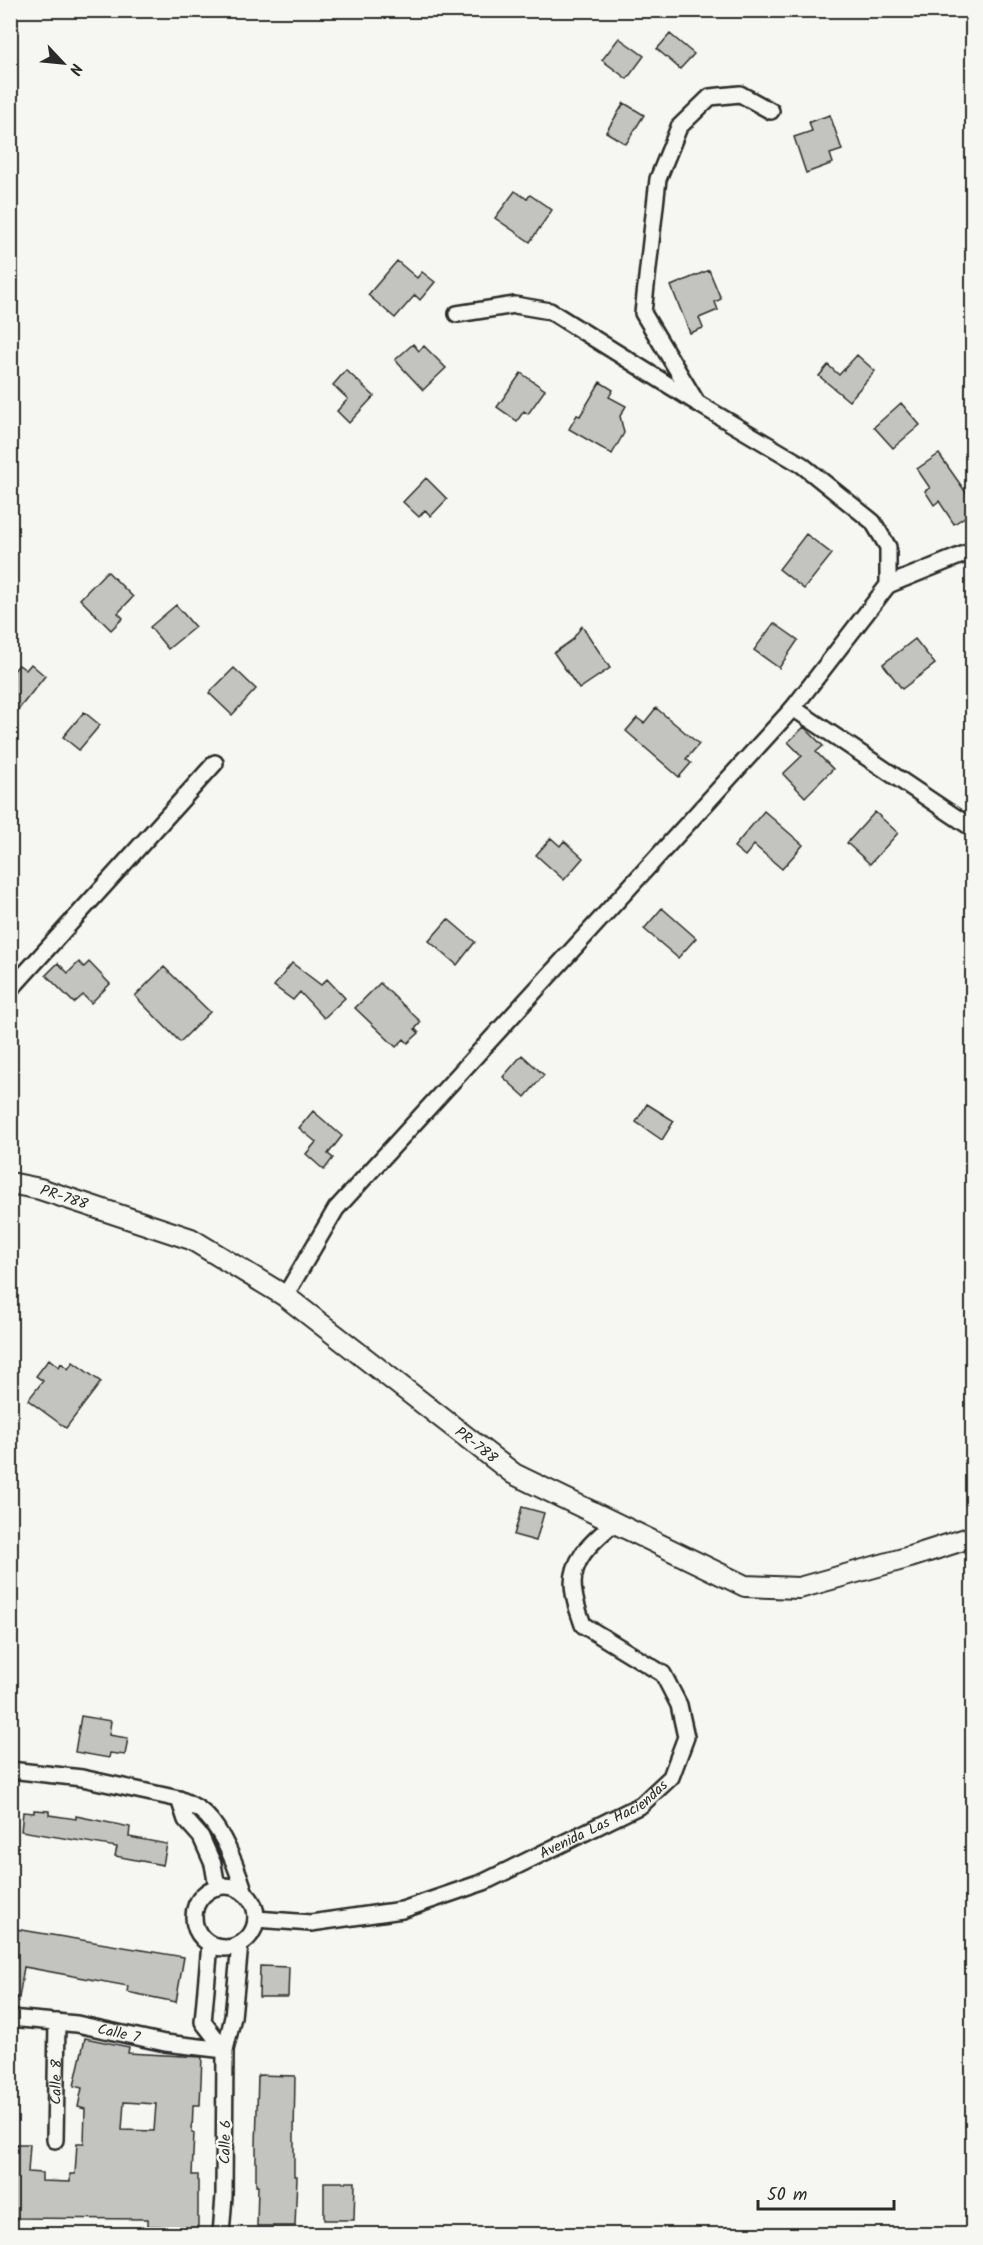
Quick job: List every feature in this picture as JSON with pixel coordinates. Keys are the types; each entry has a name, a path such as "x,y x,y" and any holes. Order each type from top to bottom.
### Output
{"street":[{"path":"697,403 643,313 658,179 679,127 710,97 740,94 771,111"},
{"path":"457,314 515,305 550,311 697,403 802,465 873,522 888,547 888,585"},
{"path":"285,1296 336,1209 793,708 888,585 972,551"},
{"path":"793,708 972,828"},
{"path":"10,990 215,763"},
{"name":"PR-788","path":"10,1183 40,1188 191,1239 285,1296 514,1474 745,1586 799,1588 972,1537"},
{"name":"Avenida Las Haciendas","path":"256,1919 311,1923 402,1910 484,1881 641,1805 671,1777 686,1737 680,1705 663,1674 584,1625 573,1592 574,1569 588,1545 614,1523"},
{"path":"10,1770 82,1779 179,1799 201,1811 236,1861 245,1893 255,1910 256,1919 248,1938 240,1944 219,1947 210,1944 196,1928 195,1908 200,1899 208,1891 217,1887 227,1886 245,1893"},
{"path":"179,1799 186,1820 201,1837 213,1864 217,1887"},
{"path":"201,1837 215,1828"},
{"path":"210,1944 203,2022 225,2050"},
{"name":"Calle 6","path":"221,2235 224,2196 225,2050 233,2017 240,1944"},
{"name":"Calle 7","path":"10,2018 77,2024 165,2043 225,2050"},
{"name":"Calle 8","path":"55,2140 57,2022"}],"building":[{"path":"670,34 694,54 680,69 657,49"},
{"path":"619,38 644,56 627,79 602,60"},
{"path":"624,103 644,115 626,144 606,132"},
{"path":"830,115 842,150 830,154 833,163 806,173 794,137 812,131 809,122"},
{"path":"515,191 527,199 530,195 552,210 530,242 495,218"},
{"path":"397,261 417,278 422,272 435,282 420,300 415,295 395,318 368,295"},
{"path":"709,270 721,299 715,302 718,310 699,318 703,328 690,333 671,286"},
{"path":"413,344 419,351 424,346 446,368 423,390 395,360"},
{"path":"857,355 875,371 849,401 819,376 828,365 839,375"},
{"path":"346,370 374,396 349,423 337,411 348,399 333,385"},
{"path":"521,373 545,390 528,414 524,411 517,421 497,407"},
{"path":"600,382 613,390 609,397 626,406 620,416 624,433 612,454 569,429 577,415 580,416"},
{"path":"901,403 920,425 893,448 874,427"},
{"path":"939,454 972,501 972,512 954,524 939,501 934,505 925,491 930,488 917,469"},
{"path":"426,478 447,499 431,516 425,510 419,517 403,502"},
{"path":"806,534 832,554 804,589 779,569"},
{"path":"107,571 133,597 118,613 123,618 111,630 80,599"},
{"path":"176,605 195,627 168,649 150,627"},
{"path":"774,623 798,640 779,668 754,650"},
{"path":"582,626 610,668 579,689 554,653 572,640"},
{"path":"915,639 935,664 902,689 883,664"},
{"path":"31,664 45,676 10,720 10,675 19,665 26,670"},
{"path":"234,668 256,689 232,715 209,693"},
{"path":"656,708 699,744 686,759 691,763 679,777 626,731 637,718 644,723"},
{"path":"84,712 100,725 79,750 63,737"},
{"path":"804,727 823,746 816,752 833,769 805,797 783,774 802,756 788,742"},
{"path":"764,811 803,845 782,869 754,845 745,856 734,847"},
{"path":"875,812 898,833 870,864 847,843"},
{"path":"551,838 560,846 564,841 583,858 564,880 536,855"},
{"path":"662,908 696,938 678,958 644,929"},
{"path":"448,919 475,942 457,965 429,941"},
{"path":"79,962 84,967 89,962 110,984 91,1003 83,995 74,1003 46,975 58,963 68,973"},
{"path":"292,963 321,985 327,979 345,998 324,1018 300,992 293,1000 274,986"},
{"path":"164,967 210,1012 180,1042 135,996"},
{"path":"380,983 421,1022 415,1029 419,1033 408,1043 404,1039 396,1047 355,1008"},
{"path":"522,1055 544,1075 525,1097 503,1077"},
{"path":"647,1104 674,1121 662,1140 636,1122"},
{"path":"313,1111 342,1136 328,1154 333,1158 324,1170 306,1154 316,1142 299,1128"},
{"path":"49,1359 59,1367 61,1363 68,1369 73,1362 101,1382 66,1428 28,1400 43,1381 36,1376"},
{"path":"522,1507 544,1513 536,1541 514,1535"},
{"path":"81,1716 111,1721 109,1735 128,1738 125,1755 110,1753 109,1758 75,1752"},
{"path":"34,1810 49,1811 49,1815 76,1819 76,1816 130,1827 129,1837 167,1844 163,1865 115,1856 117,1847 21,1831 23,1812 34,1813"},
{"path":"10,1928 184,1957 176,2002 127,1992 128,1986 24,1967 19,1998 10,1998"},
{"path":"260,1966 289,1967 288,1997 259,1997"},
{"path":"85,2038 129,2047 128,2053 202,2057 200,2105 193,2105 192,2133 194,2133 192,2175 198,2175 198,2228 148,2226 148,2219 11,2218 12,2144 30,2144 28,2172 42,2173 42,2181 70,2182 70,2174 75,2174 77,2143 84,2143 85,2109 78,2107 82,2088 74,2086","holes":["124,2102 156,2104 154,2131 122,2130"]},
{"path":"258,2075 295,2076 294,2176 297,2176 295,2226 257,2226"},
{"path":"324,2182 355,2182 354,2220 324,2220"}]}
